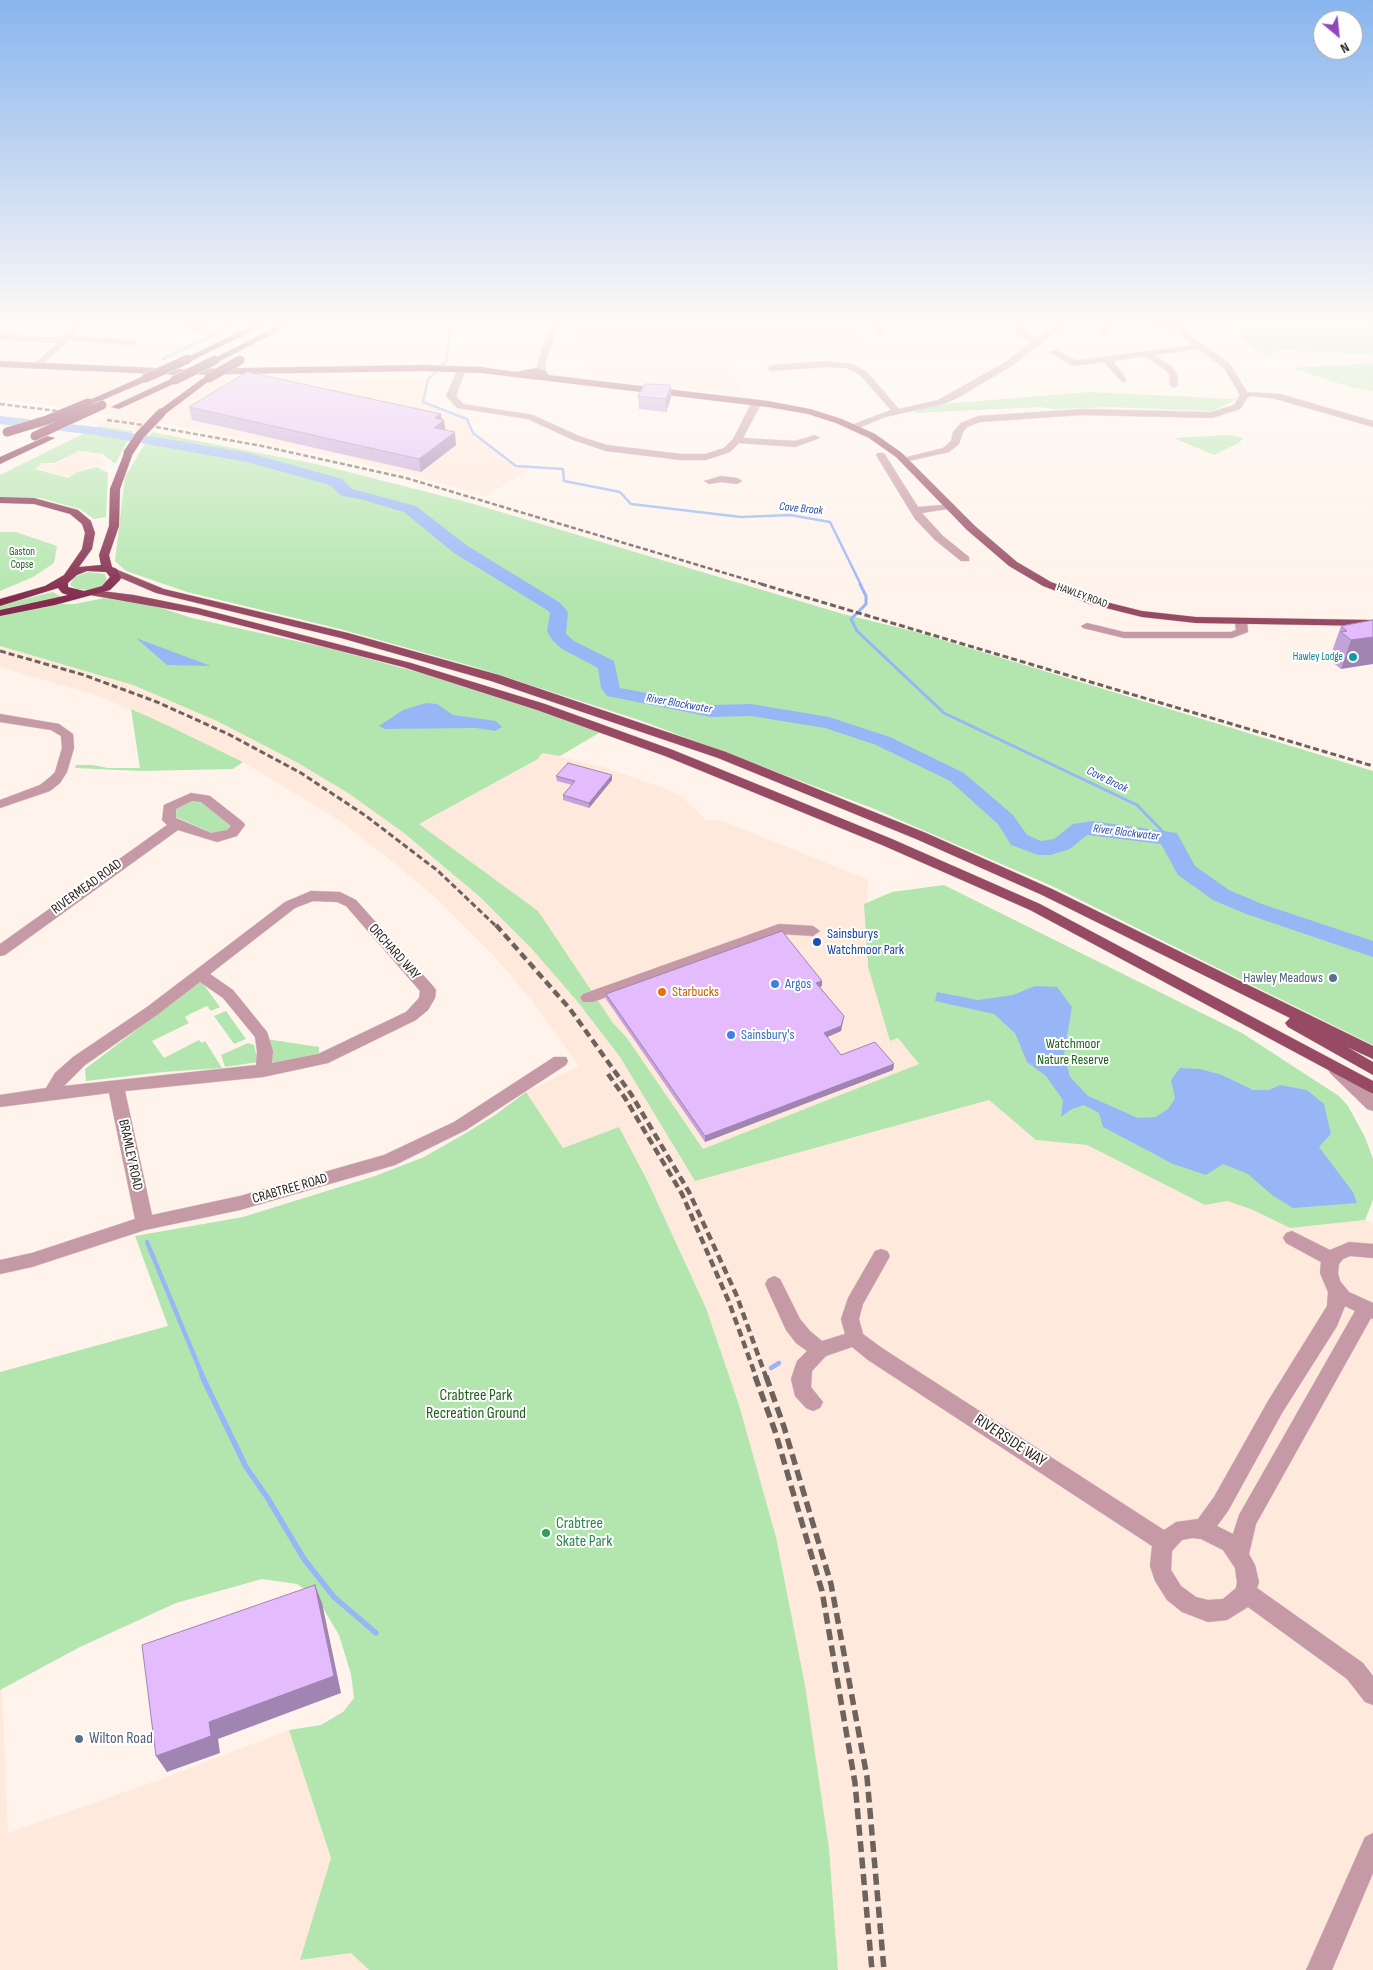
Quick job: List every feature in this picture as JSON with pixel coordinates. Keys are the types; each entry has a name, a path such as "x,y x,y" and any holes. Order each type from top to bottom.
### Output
{"highway":[{"path":"3,433 54,417"},
{"path":"0,452 76,417"},
{"path":"0,461 95,417"},
{"path":"0,613 56,602 106,588 115,581 116,578 110,570 104,555 114,526 116,489 128,453 140,434 157,417"},
{"path":"0,500 34,501 54,505 74,512 86,523 90,533 87,549 65,579 66,591 88,593"},
{"path":"0,603 35,593 86,568 110,570"}],"main road":[{"name":"HAWLEY ROAD","path":"824,417 854,427 888,446 904,459 990,546 1013,564 1063,591 1134,613 1176,618 1241,622 1373,623"},
{"path":"110,570 160,592 344,635 495,678 722,755 921,836 1047,892 1144,938 1253,996 1373,1053"},
{"path":"88,593 123,596 198,611 390,660 541,707 669,753 895,845 1035,907 1373,1088"},
{"path":"1253,996 1304,1031 1373,1069"}],"street":[{"path":"530,417 576,438 606,448 681,457 709,456 727,450 737,440 749,417"},
{"path":"854,427 880,417"},
{"path":"904,459 946,450 956,442 958,432 964,425 989,417"},
{"path":"1192,417 1218,417"},
{"path":"1349,417 1373,424"},
{"path":"737,440 795,444 815,438"},
{"path":"882,455 915,511 939,538 965,559"},
{"path":"709,456 720,467 721,479"},
{"path":"709,482 721,479 737,481"},
{"path":"915,511 950,506"},
{"name":"HAWLEY ROAD","path":"1087,626 1124,635 1232,635 1242,632 1241,622"},
{"path":"0,718 55,727 67,734 68,748 61,772 55,780 45,788 0,804"},
{"path":"190,798 205,799 238,825 232,833 218,838 209,837 176,825 169,820 169,808 176,802 190,798"},
{"name":"RIVERMEAD ROAD","path":"0,951 176,825"},
{"name":"ORCHARD WAY","path":"0,1101 51,1093 263,1071 322,1060 412,1016 423,1006 428,998 428,990 353,905 340,897 328,894 311,896 290,905 152,1011 78,1060 61,1077 51,1093"},
{"path":"588,998 779,929 813,931"},
{"path":"199,974 228,994 262,1036 265,1051 263,1071"},
{"name":"CRABTREE ROAD","path":"0,1266 32,1260 145,1223 240,1203 389,1160 460,1126 560,1061"},
{"path":"1336,1069 1373,1105"},
{"name":"BRAMLEY ROAD","path":"116,1086 145,1223"},
{"path":"1292,1238 1332,1259"},
{"path":"1239,1554 1246,1522 1370,1310 1350,1302 1337,1291 1329,1273 1332,1259 1337,1254 1349,1249 1369,1248"},
{"path":"813,1402 802,1390 801,1378 804,1367 820,1350 855,1338 850,1319 854,1302 881,1256"},
{"path":"774,1284 793,1324 803,1337 820,1350"},
{"path":"1203,1529 1221,1504 1276,1408 1330,1320 1336,1306 1337,1291"},
{"name":"RIVERSIDE WAY","path":"855,1338 874,1354 1166,1543"},
{"path":"1192,1528 1203,1529 1230,1542 1245,1565 1248,1582 1245,1593 1240,1600 1227,1609 1208,1611 1190,1605 1174,1594 1162,1574 1160,1566 1162,1547 1166,1543 1176,1532 1192,1528"},
{"path":"1245,1593 1262,1603 1355,1671 1373,1694"},
{"path":"1319,1970 1373,1845"}],"shaded area":[{"path":"110,417 462,417 467,419 473,433 516,466 533,467 487,496 338,457 178,426 147,421 138,430 96,425"},
{"path":"76,452 97,455 100,460 106,460 102,465 87,467 69,477 37,468 42,463 55,464"},
{"path":"0,646 133,685 217,721 298,763 348,793 404,833 480,897 531,948 577,1001 620,1057 695,1181 989,1100 1036,1140 1087,1145 1205,1205 1227,1201 1251,1209 1290,1228 1365,1220 1373,1224 1373,1970 838,1970 829,1848 805,1685 776,1537 739,1406 706,1308 648,1182 619,1127 563,1148 526,1092 579,1066 532,1001 493,955 437,899 387,857 339,820 243,762 169,726 95,695 0,667"},
{"path":"542,752 606,768 666,789 681,796 706,820 723,821 868,880 865,937 868,967 890,1041 898,1038 919,1064 703,1149 700,1147 627,1038 613,1023 590,990 419,824 538,759"},
{"path":"2,1689 8,1833 159,1780 289,1730 331,1858 301,1960 351,1953 369,1970 0,1970 0,1690"}],"green space":[{"path":"99,426 133,431 115,464 103,454 79,451 54,463 42,463 35,469 68,478 77,472 97,467 108,473 106,517 94,519 80,509 40,498 0,497 0,475"},
{"name":"Hawley Meadows","path":"152,432 321,465 474,504 843,614 916,632 1373,771 1373,1045 1052,886 872,808 642,721 475,667 340,629 187,592 126,571 115,561 125,477"},
{"path":"1230,435 1243,438 1239,443 1214,455 1174,438"},
{"name":"Gaston Copse","path":"0,532 16,532 57,546 54,563 33,577 0,591"},
{"path":"88,572 105,574 107,581 103,585 90,590 77,589 70,585 74,577"},
{"path":"53,592 63,598 0,610 0,605"},
{"name":"Watchmoor Nature Reserve","path":"104,598 152,605 192,618 328,648 458,683 604,730 560,756 542,753 538,759 419,824 538,911 613,1023 627,1038 703,1149 919,1064 898,1038 890,1041 868,967 864,904 892,892 944,885 1242,1033 1339,1096 1348,1106 1365,1137 1373,1159 1373,1200 1365,1220 1290,1228 1251,1209 1227,1201 1205,1205 1087,1145 1036,1140 989,1100 695,1181 620,1057 577,1001 531,948 480,897 404,833 348,793 298,763 217,721 133,685 0,646 0,615"},
{"path":"131,709 243,762 233,769 141,771 75,768 76,765 92,765 108,768 140,768"},
{"path":"192,801 202,802 229,823 231,826 229,830 214,834 174,816 176,809"},
{"path":"201,981 220,1007 211,1011 207,1006 190,1014 185,1017 189,1023 152,1041 164,1058 199,1040 202,1043 205,1041 222,1068 163,1072 86,1081 85,1069"},
{"path":"226,1011 246,1039 234,1044 214,1016"},
{"path":"266,1039 319,1047 319,1055 266,1065"},
{"path":"248,1043 254,1045 258,1062 225,1067 221,1055"},
{"name":"Crabtree Park Recreation Ground","path":"526,1092 563,1148 619,1127 648,1182 706,1308 739,1405 776,1537 805,1685 829,1848 838,1970 369,1970 351,1953 300,1960 331,1858 289,1730 321,1725 343,1712 354,1698 351,1674 339,1635 317,1598 297,1584 262,1579 176,1603 80,1647 0,1690 0,1372 168,1326 135,1236 243,1217 375,1176 424,1157 495,1115"}],"water":[{"path":"136,638 211,666 167,665"},
{"path":"426,703 437,704 453,715 496,721 502,727 495,731 476,728 385,729 379,726 403,710"},
{"path":"1035,986 1057,987 1072,1007 1064,1054 1070,1077 1088,1096 1138,1118 1156,1117 1169,1108 1175,1098 1171,1080 1180,1068 1200,1069 1222,1075 1253,1090 1269,1090 1280,1085 1307,1090 1324,1104 1331,1134 1319,1147 1353,1192 1357,1203 1293,1208 1272,1195 1248,1174 1223,1164 1206,1175 1173,1164 1103,1127 1099,1113 1084,1105 1072,1109 1061,1117 1063,1100 1046,1076 1027,1062 1015,1033 994,1014 935,1001 937,992 978,1000 1013,995"}],"building":[{"path":"233,417 437,417 435,418 444,420 434,428 455,432 419,459"},
{"path":"1373,620 1373,637 1351,640 1341,632 1347,631 1341,626"},
{"path":"568,763 612,775 589,803 563,795 575,781 556,776"},
{"name":"Sainsbury's","path":"782,931 822,981 816,983 844,1016 841,1026 824,1033 841,1055 875,1042 894,1064 705,1136 606,994"},
{"path":"315,1585 334,1676 209,1722 211,1736 156,1756 142,1645"}],"waterway":[{"name":"Cove Brook","path":"462,417 467,419 473,433 516,466 563,469 564,481 620,492 631,504 741,517 790,515 830,522 861,585"},
{"name":"River Blackwater","path":"0,420 96,431 249,458 336,482 348,493 361,494 410,509 460,549 553,606 559,612 556,631 558,636 568,645 607,665 610,688 614,692 711,711 728,709 751,710 829,723 883,741 957,777 1006,820 1019,840 1038,848 1051,848 1062,844 1081,829 1092,828 1169,838 1186,870 1221,895 1254,909 1373,949"},
{"name":"Cove Brook","path":"860,584 866,596 866,604 851,619 857,631 944,713 1137,805 1169,838"},
{"path":"147,1242 203,1377"},
{"path":"771,1368 779,1363"},
{"path":"202,1376 246,1467 267,1497 304,1559 334,1597 376,1633"}],"railway":[{"path":"107,420 143,425"},
{"path":"156,427 262,446 406,478 765,585"},
{"path":"761,584 1373,766"},
{"path":"0,651 84,675 157,702 228,734 301,773 366,816 438,871 497,927"},
{"path":"496,925 570,1009 631,1094 689,1192 736,1294 766,1377"},
{"path":"608,1074 625,1098 682,1194 729,1302 756,1377"},
{"path":"755,1376 775,1431 822,1591 855,1783 872,1970"},
{"path":"766,1376 784,1427 831,1584 867,1777 884,1970"}],"place":[{"name":"Hawley Lodge","path":"1353,657"},
{"name":"Sainsburys Watchmoor Park","path":"817,942"},
{"name":"Hawley Meadows","path":"1333,978"},
{"name":"Argos","path":"775,984"},
{"name":"Starbucks","path":"662,992"},
{"name":"Sainsbury's","path":"731,1035"},
{"name":"Crabtree Skate Park","path":"546,1533"},
{"name":"Wilton Road","path":"79,1739"}]}
